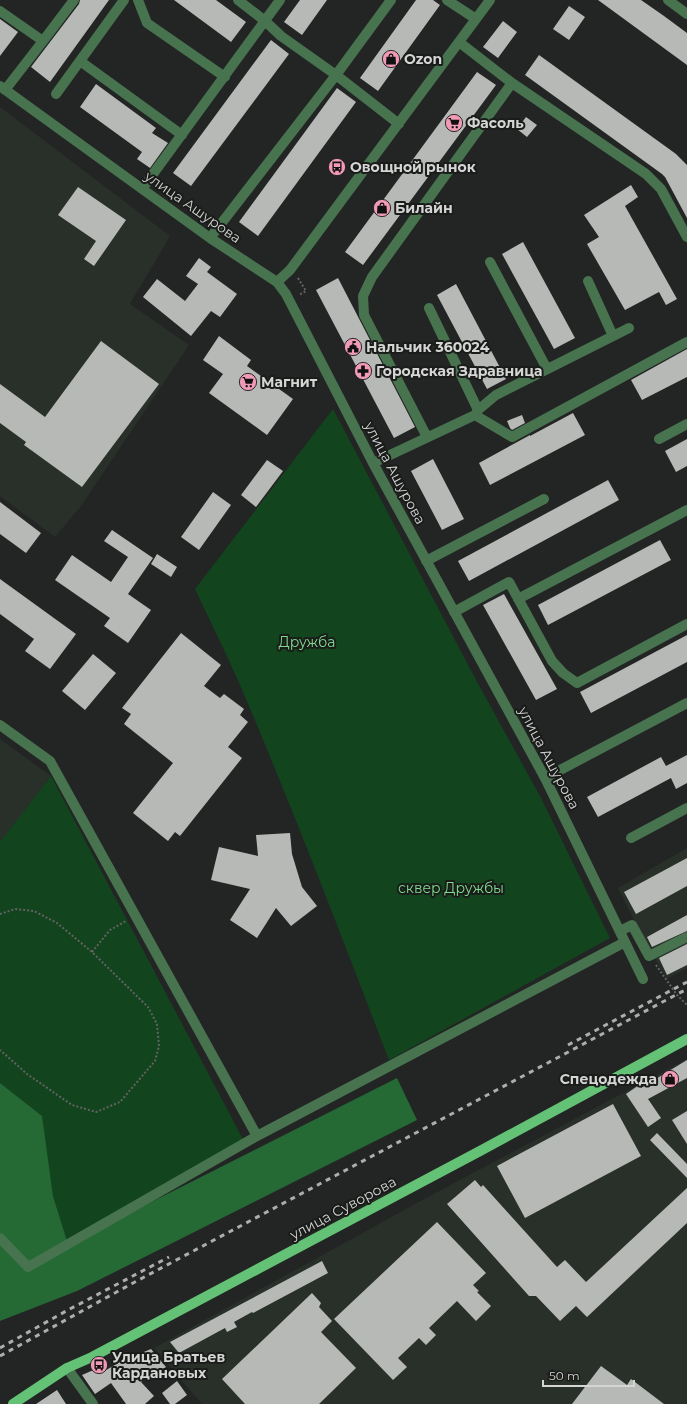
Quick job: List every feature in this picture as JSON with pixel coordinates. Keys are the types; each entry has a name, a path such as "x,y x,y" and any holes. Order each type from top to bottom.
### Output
{"main road":[{"name":"улица Суворова","path":"13,1404 67,1368 99,1353 480,1151 687,1038"}],"street":[{"path":"3,88 74,0"},
{"path":"56,94 124,0"},
{"path":"138,0 147,23 225,77"},
{"path":"238,0 265,21 281,36 336,75 399,124"},
{"path":"142,189 280,0"},
{"path":"210,238 336,75 391,0"},
{"path":"447,0 476,19"},
{"path":"277,282 290,270 490,0"},
{"path":"668,0 687,14"},
{"path":"0,11 42,41"},
{"path":"459,42 512,83 646,174 661,189 687,237"},
{"path":"80,61 182,135"},
{"path":"427,437 364,315 363,296 372,277 512,83"},
{"name":"улица Ашурова","path":"3,88 210,238 277,282 286,294 373,463 545,778 643,979"},
{"path":"490,262 546,369"},
{"path":"588,281 613,336"},
{"path":"429,308 477,413 512,437 687,342"},
{"path":"373,463 477,413 496,395 629,328"},
{"path":"659,439 687,424"},
{"path":"426,561 544,498"},
{"path":"518,599 687,510"},
{"path":"454,612 509,582 552,661 563,673 577,683 687,624"},
{"path":"545,778 687,703"},
{"path":"0,725 50,761 257,1136"},
{"path":"631,838 687,808"},
{"path":"620,931 632,925 648,956 687,937"},
{"path":"0,1238 28,1267 257,1136 626,942"},
{"path":"67,1368 93,1404"}],"path":[{"path":"297,296 306,291 298,278"},
{"path":"0,914 15,909 34,911 57,923 92,952 148,1007 157,1024 159,1046 155,1061 120,1102 96,1112 72,1105 27,1074 0,1050"},
{"path":"92,952 110,930 135,915"},
{"path":"650,956 677,995 687,1005"}],"shaded area":[{"path":"0,107 170,236 130,304 189,345 81,506 55,537 0,496"},
{"path":"0,739 51,776 0,843"},
{"path":"687,848 687,968 667,979 642,936 618,888"},
{"path":"687,1059 687,1404 202,1404 154,1348 415,1204"}],"green space":[{"name":"сквер Дружбы","path":"333,409 475,678 541,798 610,938 389,1060 279,778 235,673 195,589"},
{"path":"51,776 245,1143 68,1244 53,1196 41,1116 0,1083 0,842"},
{"path":"397,1078 417,1120 77,1291 0,1321 0,1083 42,1116 53,1196 68,1244"}],"building":[{"path":"80,0 109,0 50,82 31,67 79,4"},
{"path":"174,0 216,0 246,22 231,42"},
{"path":"300,0 327,0 302,35 284,22"},
{"path":"416,0 433,0 440,5 378,91 360,78"},
{"path":"598,0 641,0 664,16 687,33 687,65"},
{"path":"569,6 585,17 569,40 553,29"},
{"path":"0,19 18,32 0,56"},
{"path":"503,21 517,32 498,58 483,47"},
{"path":"271,40 289,54 191,186 173,173"},
{"path":"539,55 676,154 687,165 687,218 662,174 525,75"},
{"path":"477,72 496,85 363,265 345,252"},
{"path":"96,84 156,128 152,133 168,143 150,168 137,159 142,152 80,107"},
{"path":"337,88 356,102 258,236 239,222"},
{"path":"526,117 537,125 527,137 517,129"},
{"path":"631,185 638,197 625,206 677,299 666,305 659,292 625,310 587,244 599,237 584,215"},
{"path":"78,187 126,220 94,266 84,259 96,241 58,215"},
{"path":"523,242 575,338 554,349 502,254"},
{"path":"199,258 211,267 207,272 237,294 220,317 211,311 191,336 143,297 157,279 185,301 198,284 186,276"},
{"path":"338,278 415,427 394,438 316,290"},
{"path":"456,284 506,379 487,389 437,295"},
{"path":"219,336 251,360 247,366 293,399 267,435 209,393 223,374 203,360"},
{"path":"101,341 159,384 82,487 24,445 26,442 0,423 0,384 45,417"},
{"path":"687,349 687,377 642,400 631,380"},
{"path":"573,413 585,435 490,485 479,463"},
{"path":"522,415 525,423 512,430 507,421"},
{"path":"687,439 687,466 676,472 665,451"},
{"path":"433,459 464,519 442,530 411,471"},
{"path":"267,460 283,471 256,507 241,495"},
{"path":"608,480 619,500 469,581 458,561"},
{"path":"213,492 231,505 199,550 181,537"},
{"path":"0,502 41,533 26,553 0,534"},
{"path":"112,530 153,558 128,594 151,610 128,643 104,626 110,618 55,580 72,555 111,582 128,557 104,541"},
{"path":"660,540 671,560 548,625 538,605"},
{"path":"157,554 177,567 171,577 151,564"},
{"path":"0,579 76,634 50,669 25,651 34,639 0,614"},
{"path":"504,594 557,689 536,700 483,605"},
{"path":"181,633 221,665 204,686 220,698 224,694 244,709 240,715 248,722 228,747 242,758 180,836 175,832 168,841 133,813 173,763 124,724 131,714 122,708"},
{"path":"687,635 687,662 591,713 580,692"},
{"path":"93,654 116,673 85,710 62,691"},
{"path":"687,755 687,783 676,789 671,778 598,817 587,797 661,757 666,766"},
{"path":"290,833 292,854 302,887 317,906 291,926 276,908 257,938 230,920 250,889 211,880 219,847 258,856 256,835"},
{"path":"687,858 687,886 636,914 624,892"},
{"path":"687,915 687,931 652,947 647,937"},
{"path":"687,944 687,965 667,975 659,958"},
{"path":"687,1060 687,1078 648,1099 661,1118 648,1127 626,1094 639,1085 641,1088"},
{"path":"613,1104 641,1156 525,1218 497,1166"},
{"path":"687,1111 687,1144 672,1120"},
{"path":"657,1133 687,1164 687,1178 650,1140"},
{"path":"475,1180 481,1187 483,1185 557,1267 565,1260 586,1282 687,1188 687,1223 587,1317 576,1306 560,1321 536,1296 529,1296 447,1204"},
{"path":"437,1222 486,1273 473,1285 479,1291 477,1292 491,1306 476,1321 457,1301 429,1328 436,1335 426,1345 419,1338 398,1358 407,1367 393,1380 334,1319"},
{"path":"322,1261 328,1273 234,1322 237,1327 227,1332 225,1328 179,1353 170,1342"},
{"path":"312,1293 321,1303 319,1307 332,1321 321,1332 356,1368 319,1404 245,1404 222,1379"},
{"path":"151,1349 166,1367 141,1382 154,1396 145,1404 126,1404 111,1383 95,1394 82,1375 98,1368 101,1373 120,1362"},
{"path":"601,1366 627,1385 631,1379 664,1404 572,1404"},
{"path":"177,1381 187,1395 175,1404 170,1404 162,1393"},
{"path":"57,1390 66,1404 36,1404"}],"railway":[{"path":"568,1045 687,982"},
{"path":"0,1356 133,1283 687,989"},
{"path":"0,1348 68,1310 169,1257"}],"place":[{"name":"Ozon","path":"391,59"},
{"name":"Фасоль","path":"454,123"},
{"name":"Овощной рынок","path":"337,167"},
{"name":"Билайн","path":"382,208"},
{"name":"Нальчик 360024","path":"353,347"},
{"name":"Городская Здравница","path":"363,371"},
{"name":"Магнит","path":"248,382"},
{"name":"Спецодежда","path":"670,1079"},
{"name":"Улица Братьев Кардановых","path":"99,1365"}],"park label":[{"name":"Дружба","path":"307,642"}]}
